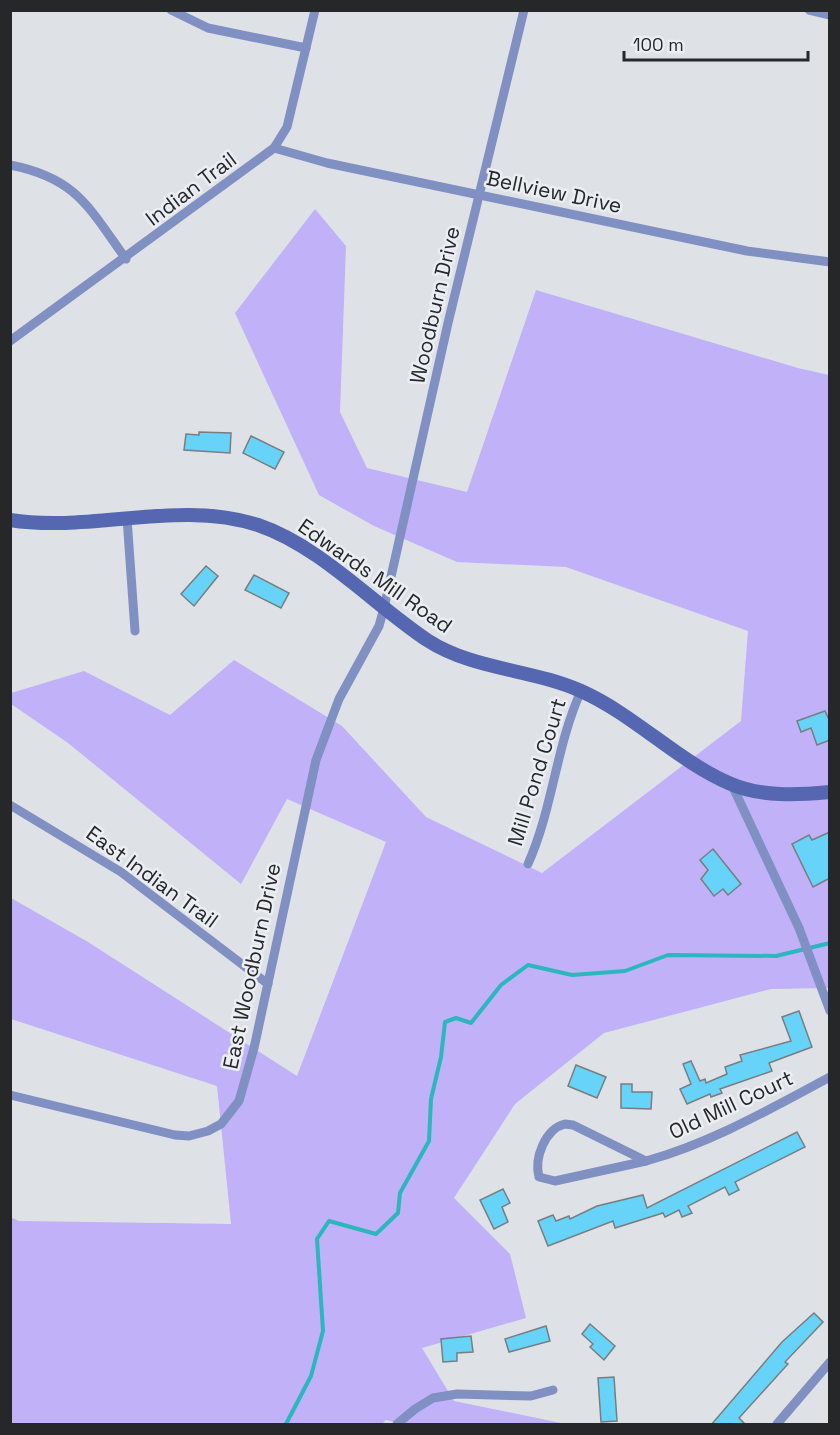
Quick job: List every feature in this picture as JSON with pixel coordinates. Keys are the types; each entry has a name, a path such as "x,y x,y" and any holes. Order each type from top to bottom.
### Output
{"street":[{"path":"171,10 208,28 306,48"},
{"name":"Indian Trail","path":"10,341 126,259 274,148 287,128 315,10"},
{"name":"Woodburn Drive","path":"384,608 524,10"},
{"path":"809,10 830,15"},
{"name":"Bellview Drive","path":"274,148 327,163 747,251 830,262"},
{"path":"10,165 47,174 72,189 126,259"},
{"name":"Edwards Mill Road","path":"10,520 41,522 206,515 259,526 298,545 426,640 451,653 540,676 581,691 622,714 704,770 732,785 783,794 830,792"},
{"path":"127,518 135,630"},
{"name":"East Woodburn Drive","path":"10,1095 175,1135 189,1136 208,1131 221,1124 239,1101 268,984 316,760 339,699 379,626 384,608"},
{"name":"Mill Pond Court","path":"528,864 544,825 572,711 581,691"},
{"path":"732,785 800,928 830,1011"},
{"name":"East Indian Trail","path":"10,805 121,872 268,984"},
{"name":"Old Mill Court","path":"646,1161 565,1124 550,1132 537,1169 539,1177 555,1181 646,1161 679,1152 716,1136 830,1077"},
{"path":"777,1425 830,1362"},
{"path":"397,1425 415,1408 433,1398 457,1394 522,1396 553,1390"}],"shaded area":[{"path":"315,209 346,246 340,412 367,468 467,492 536,290 798,368 829,375 829,988 771,989 604,1033 515,1104 454,1198 510,1254 526,1318 422,1348 454,1401 566,1424 402,1424 386,1420 382,1424 11,1424 10,1217 19,1221 231,1224 217,1086 11,1019 11,898 88,942 297,1076 386,842 287,799 241,884 68,743 11,704 11,693 84,671 170,715 234,660 342,726 426,817 542,873 741,721 748,631 566,567 457,562 374,526 319,495 235,313"}],"building":[{"path":"199,432 231,433 230,453 184,450 186,434 199,435"},
{"path":"251,436 284,452 275,469 243,453"},
{"path":"206,566 218,576 194,606 181,594"},
{"path":"254,575 289,593 281,608 245,590"},
{"path":"825,711 830,722 830,740 817,745 811,728 801,732 797,721"},
{"path":"830,832 830,878 813,887 792,844 809,835 812,840"},
{"path":"713,849 741,884 728,895 723,889 714,896 701,879 708,870 700,860"},
{"path":"799,1011 812,1047 769,1063 772,1071 720,1089 722,1093 711,1097 710,1094 687,1104 680,1089 691,1084 683,1064 691,1061 700,1081 705,1079 706,1083 727,1074 725,1067 742,1061 740,1055 791,1041 782,1017"},
{"path":"576,1065 606,1077 597,1098 568,1086"},
{"path":"621,1084 632,1084 632,1092 652,1092 651,1109 621,1108"},
{"path":"797,1132 805,1147 735,1182 739,1190 729,1195 725,1187 688,1206 692,1213 682,1217 679,1210 665,1217 663,1213 615,1228 613,1221 548,1246 538,1221 553,1215 556,1221 569,1216 570,1219 597,1206 643,1195 647,1208"},
{"path":"503,1189 510,1203 502,1207 508,1222 494,1229 480,1200"},
{"path":"814,1313 823,1322 785,1362 788,1364 739,1418 746,1425 711,1425 782,1342"},
{"path":"590,1324 615,1346 604,1360 590,1347 593,1344 582,1334"},
{"path":"546,1326 550,1341 509,1352 505,1339"},
{"path":"471,1336 473,1352 457,1353 457,1361 443,1362 441,1339"},
{"path":"614,1377 617,1421 601,1422 598,1378"}],"waterway":[{"path":"286,1424 311,1376 323,1331 317,1239 329,1221 376,1234 398,1213 400,1193 429,1141 431,1099 441,1057 445,1022 456,1018 471,1023 501,985 528,965 572,975 625,971 668,955 776,956 830,943"}]}
